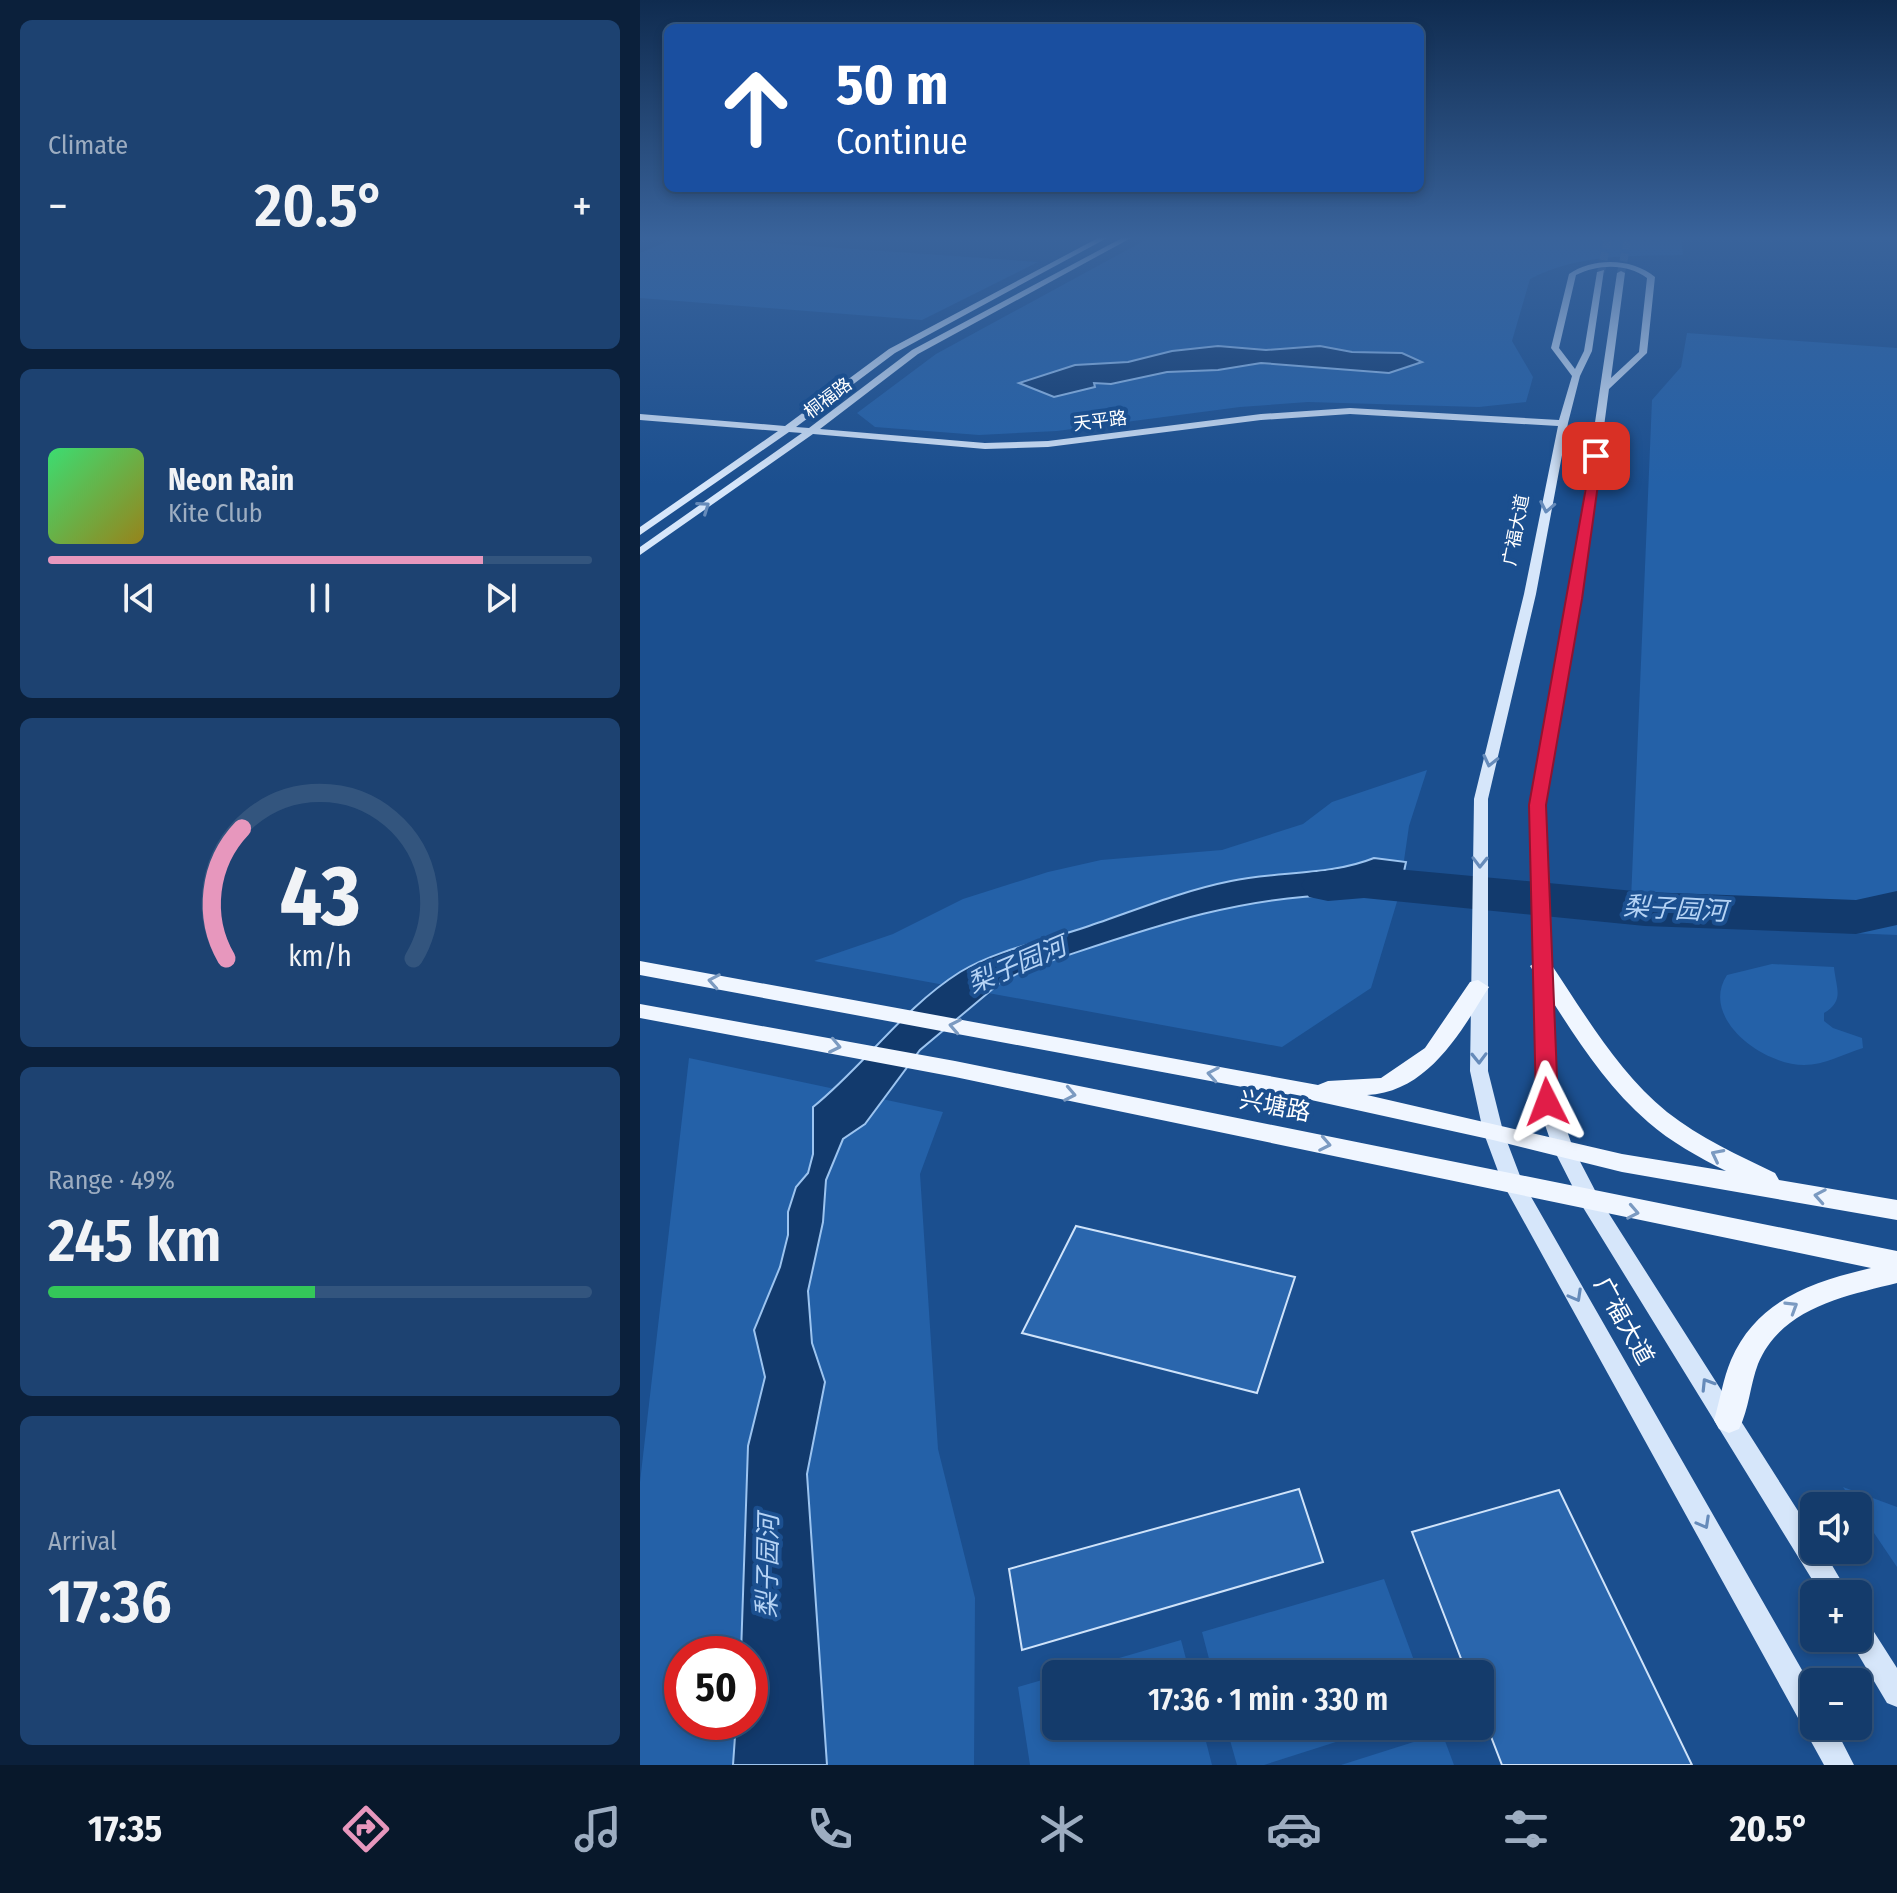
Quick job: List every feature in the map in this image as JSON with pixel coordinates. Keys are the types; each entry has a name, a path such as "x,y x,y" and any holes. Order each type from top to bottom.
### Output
{"main road":[{"name":"桐福路","path":"640,532 781,434 892,351 949,320"},
{"name":"桐福路","path":"640,552 809,433 915,352 974,320"},
{"path":"1562,320 1555,348 1576,376"},
{"name":"广福大道","path":"1593,320 1588,351 1576,376 1562,427 1530,594 1481,799 1479,1071 1493,1131 1512,1182 1800,1693"},
{"path":"1606,387 1615,320"},
{"path":"1606,387 1643,353 1646,320"},
{"name":"广福大道","path":"1606,387 1575,599 1537,805 1547,1102 1563,1148 1591,1203 1827,1580"},
{"name":"天平路","path":"640,426 809,433 985,446 1048,444 1261,417 1338,411 1396,411 1562,427"},
{"name":"天平路","path":"640,417 781,434 799,440 958,453 1019,452 1254,424 1351,418 1562,427"},
{"path":"1541,966 1606,1062 1646,1108 1708,1151 1787,1190"},
{"name":"兴塘路","path":"640,968 1302,1090 1493,1131 1622,1163 1897,1210"},
{"path":"1302,1090 1386,1086 1433,1054 1478,987"},
{"name":"兴塘路","path":"640,1011 758,1031 1512,1182 1591,1203 1897,1262"},
{"path":"1729,1420 1746,1358 1770,1320 1814,1294 1897,1272"},
{"path":"1872,1652 1897,1693"},
{"path":"1826,1740 1840,1765"}],"shaded area":[{"path":"998,320 1518,320 1512,341 1533,377 1526,402 1479,407 1308,402 1240,407 1057,431 979,435 875,427 857,413 936,354"},
{"path":"1687,333 1897,348 1897,935 1630,924 1652,400 1681,367"},
{"path":"1427,770 1409,826 1399,895 1371,988 1282,1047 814,961 893,934 963,899 1048,872 1101,860 1222,850 1303,824 1332,802"},
{"path":"1772,964 1834,967 1837,999 1824,1013 1824,1021 1833,1028 1862,1038 1863,1048 1827,1061 1804,1065 1771,1057 1740,1036 1721,1007 1721,991 1727,975"},
{"path":"689,1058 943,1112 920,1174 938,1449 975,1598 974,1765 640,1765 640,1482"},
{"path":"1872,1498 1897,1507 1897,1567 1872,1530"},
{"path":"1384,1579 1414,1660 1209,1660 1202,1632"},
{"path":"1181,1640 1186,1660 1112,1660"},
{"path":"1042,1680 1042,1740 1206,1740 1212,1765 1030,1765 1018,1687"},
{"path":"1230,1740 1342,1740 1264,1765 1237,1765"},
{"path":"1420,1740 1445,1740 1454,1765 1341,1765"}],"water":[{"path":"1218,346 1266,350 1320,346 1352,352 1402,353 1422,362 1389,373 1261,363 1218,370 1167,372 1111,384 1094,383 1095,387 1054,397 1019,383 1075,365 1128,362 1172,351"},
{"path":"1374,858 1406,862 1399,895 1377,893 1298,897 1219,910 1029,968 1001,982 920,1050 865,1124 843,1139 826,1180 823,1222 808,1291 812,1343 825,1382 807,1474 827,1765 733,1765 735,1740 768,1740 768,1636 742,1636 748,1446 765,1377 754,1330 780,1267 788,1235 788,1212 796,1187 808,1173 813,1154 813,1107 920,1002 960,972 990,957 1212,885 1357,864"}],"building":[{"path":"1076,1226 1295,1277 1257,1393 1022,1333"},
{"path":"1299,1489 1323,1562 1022,1650 1009,1569"},
{"path":"1559,1490 1692,1765 1502,1765 1492,1740 1494,1660 1462,1660 1412,1532"}],"waterway":[{"name":"梨子园河","path":"1328,885 1364,882 1645,909 1856,917 1897,908"}],"route":[{"path":"1547,1102 1537,805 1575,599 1596,456"}]}
